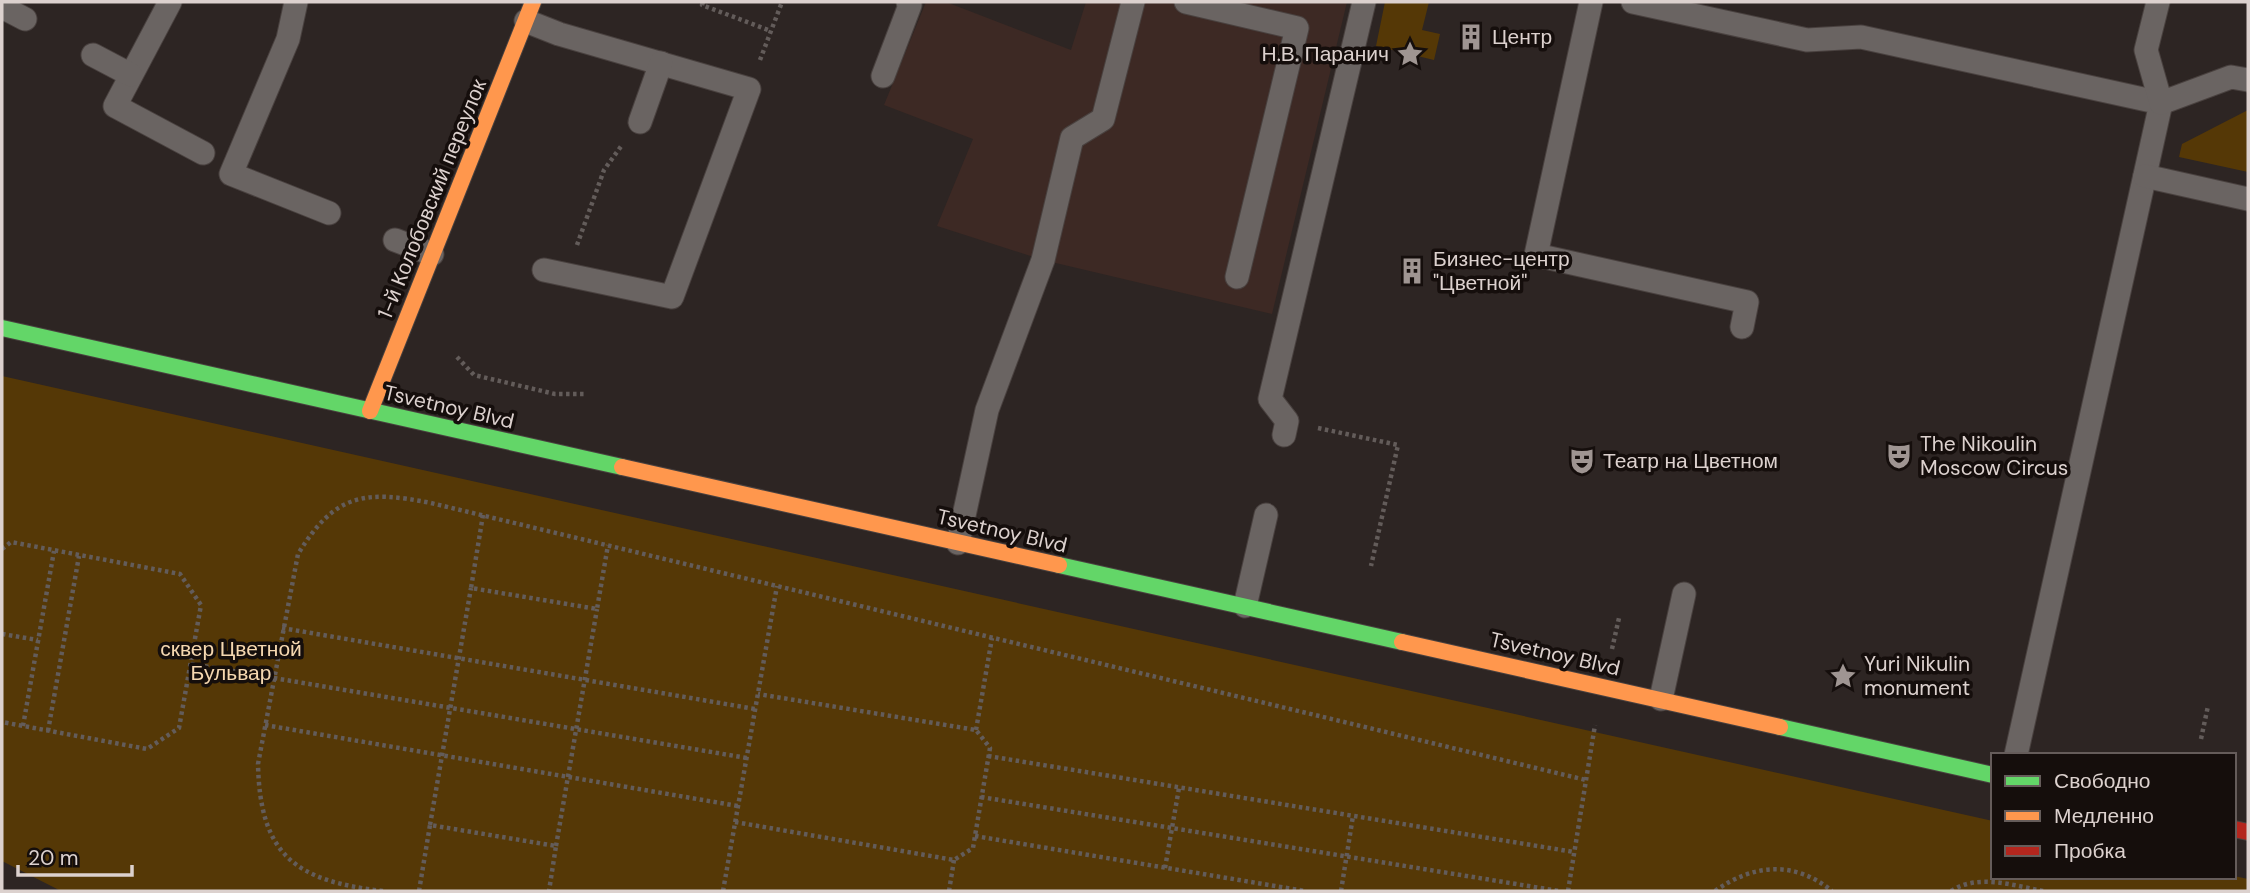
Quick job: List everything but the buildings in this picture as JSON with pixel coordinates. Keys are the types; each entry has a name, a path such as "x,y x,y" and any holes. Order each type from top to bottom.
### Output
{"main road":[{"name":"1-й Колобовский переулок","path":"370,411 529,11"},
{"name":"Tsvetnoy Blvd","path":"2,328 1991,775"}],"lane":[{"path":"170,2 115,106 203,153"},
{"path":"296,2 288,39 231,174 329,214"},
{"path":"883,76 910,5 908,2"},
{"path":"958,543 987,410 1043,260 1072,138 1103,118 1133,2"},
{"path":"1186,2 1297,28 1237,277"},
{"path":"1286,428 1270,399 1364,2"},
{"path":"1591,2 1536,256 1747,302 1742,327"},
{"path":"1633,2 1807,40 1861,37 2161,103 2231,77 2248,80"},
{"path":"2016,753 2161,103 2146,50 2158,2"},
{"path":"2,7 24,19"},
{"path":"529,11 559,34 749,89 672,297 555,273"},
{"path":"93,55 131,75"},
{"path":"640,122 661,63"},
{"path":"2145,176 2248,199"},
{"path":"395,240 432,254"},
{"path":"1245,606 1266,515"},
{"path":"1661,699 1684,594"}],"path":[{"path":"703,2 702,5 771,31"},
{"path":"761,58 782,2"},
{"path":"555,273 604,170 640,122"},
{"path":"457,356 474,375 555,394 585,394"},
{"path":"1286,428 1398,445 1371,566"},
{"path":"383,891 323,880 300,868 281,850 267,827 259,798 258,764 298,554 314,528 335,508 357,498 391,495 483,515 1586,780"},
{"path":"419,891 483,515"},
{"path":"2,549 11,542 180,574 201,605 179,728 147,749 2,722"},
{"path":"549,891 608,545"},
{"path":"23,726 54,551"},
{"path":"48,731 79,555"},
{"path":"723,891 777,586"},
{"path":"471,587 597,609"},
{"path":"1612,649 1619,618"},
{"path":"282,628 755,709"},
{"path":"2,634 38,640"},
{"path":"976,730 992,637"},
{"path":"191,664 747,758"},
{"path":"735,822 954,860 973,848 990,748 976,730 758,694"},
{"path":"2201,739 2208,706"},
{"path":"265,725 738,806"},
{"path":"1568,891 1595,725"},
{"path":"988,757 1574,852"},
{"path":"1165,868 1179,788"},
{"path":"981,797 1559,891"},
{"path":"1341,891 1353,816"},
{"path":"430,825 556,846"},
{"path":"975,836 1305,891"},
{"path":"949,891 954,860"},
{"path":"1715,891 1744,874 1778,868 1800,872 1820,881 1832,891"},
{"path":"1951,891 1965,883 1994,882 2044,891"}],"shaded area":[{"path":"926,2 946,2 1071,50 1086,2 1347,2 1272,314 1043,260 937,226 973,139 884,105"}],"green space":[{"path":"1385,2 1429,2 1422,30 1440,34 1434,60 1376,46"},
{"path":"2248,110 2248,172 2179,157 2182,144"},
{"name":"сквер Цветной Бульвар","path":"2,376 1991,821 1991,879 2236,879 2236,876 2248,879 2248,891 61,891 2,861"}],"traffic: fast":[{"path":"2,328 622,467"},
{"path":"1059,565 1402,642"},
{"path":"1780,727 1991,775"}],"traffic: slow":[{"path":"370,411 533,2"},
{"path":"622,467 1059,565"},
{"path":"1402,642 1780,727"}],"traffic: jam":[{"path":"2236,829 2248,832"}],"place":[{"name":"Центр","path":"1471,37"},
{"name":"Н.В. Паранич","path":"1410,54"},
{"name":"Бизнес-центр \"Цветной\"","path":"1412,271"},
{"name":"The Nikoulin Moscow Circus","path":"1899,456"},
{"name":"Театр на Цветном","path":"1582,461"},
{"name":"Yuri Nikulin monument","path":"1843,676"}]}
